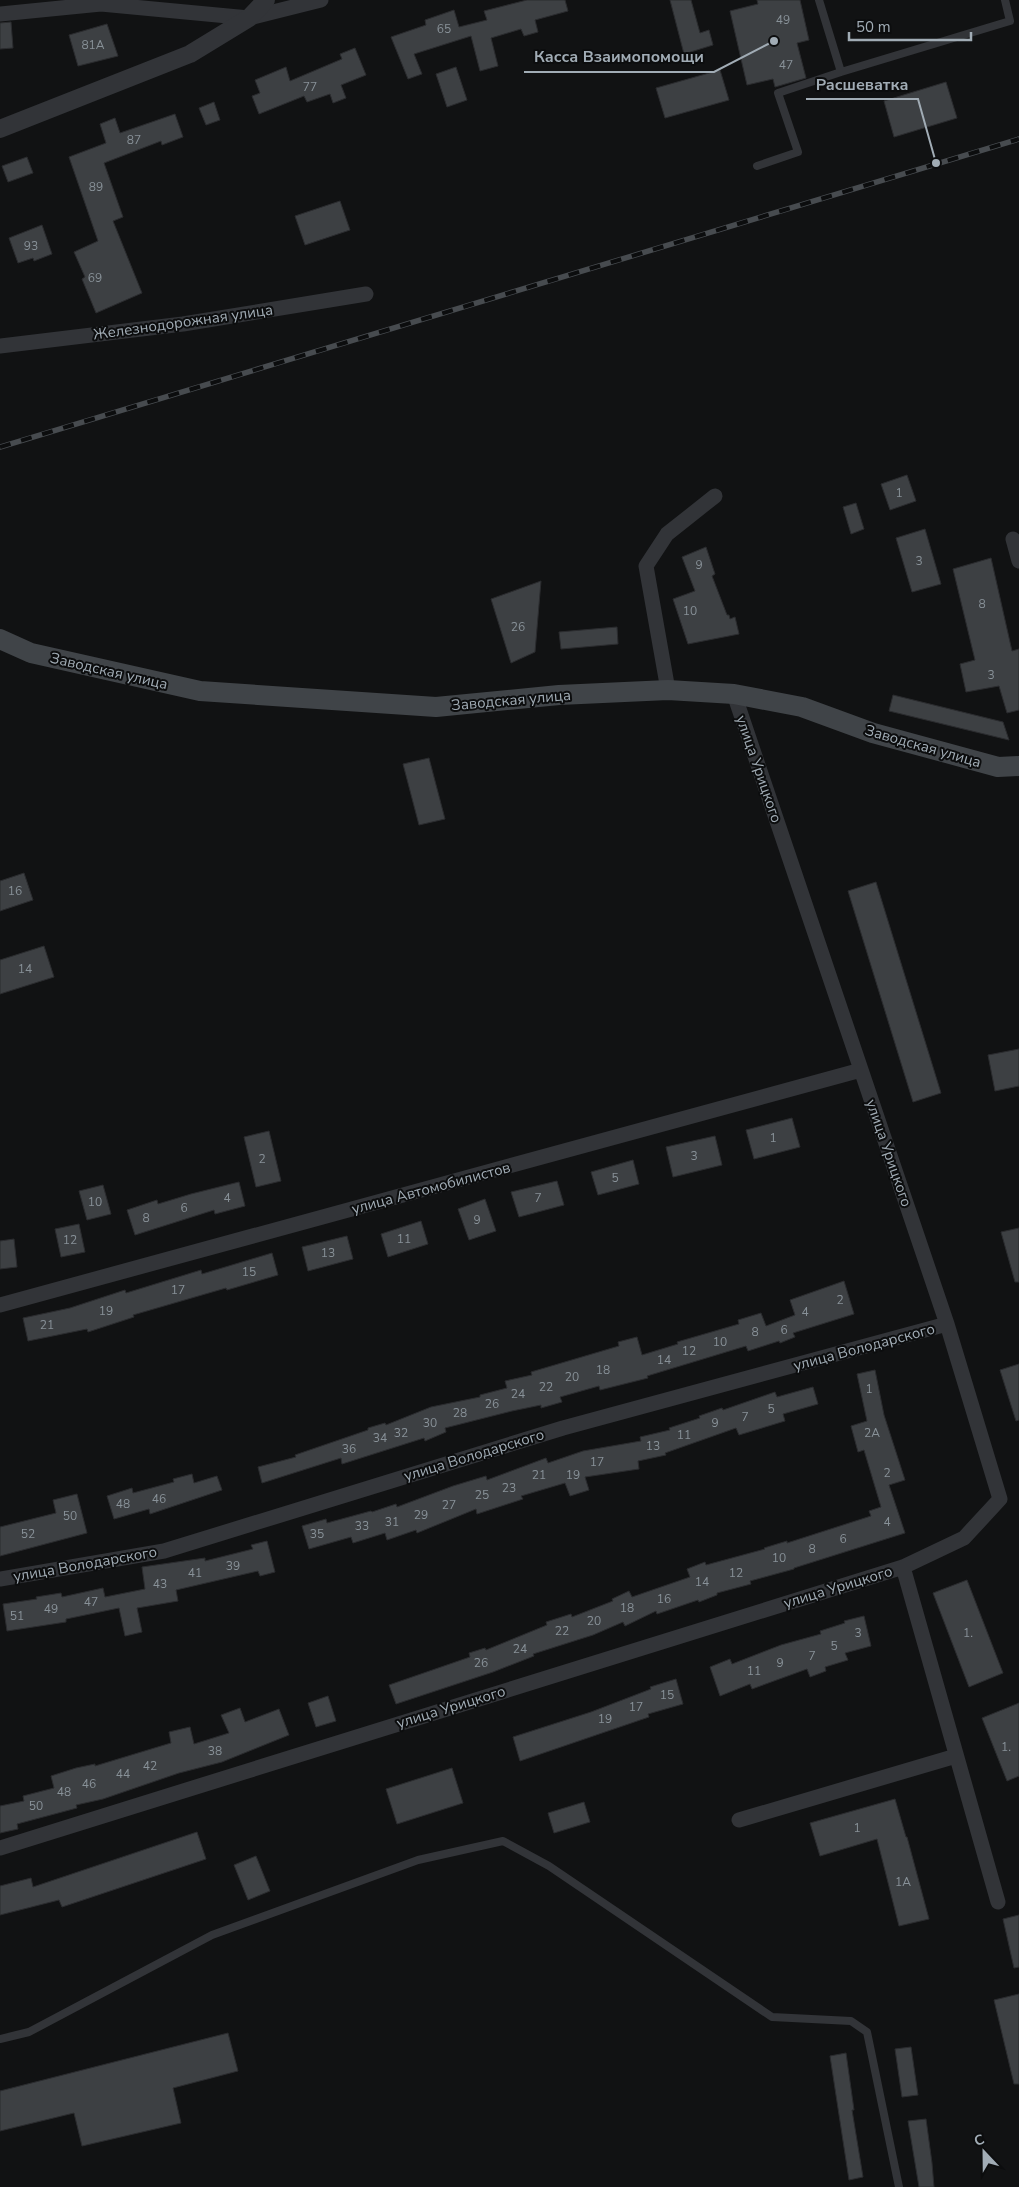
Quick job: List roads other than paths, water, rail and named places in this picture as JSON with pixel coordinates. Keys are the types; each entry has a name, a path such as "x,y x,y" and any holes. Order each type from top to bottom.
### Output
{"main road":[{"name":"Заводская улица","path":"0,639 31,653 200,691 436,707 559,695 668,690 734,694 802,707 873,733 998,766 1019,766"}],"street":[{"path":"250,18 266,0"},
{"path":"0,128 190,54 250,18 322,0"},
{"path":"0,14 101,4 250,18"},
{"name":"Железнодорожная улица","path":"0,346 183,324 366,294"},
{"path":"668,690 646,566 667,534 715,496"},
{"path":"1013,539 1019,561"},
{"name":"улица Урицкого","path":"0,1848 903,1566 964,1538 1000,1499 947,1324 734,694"},
{"name":"улица Автомобилистов","path":"0,1305 861,1070"},
{"name":"улица Володарского","path":"0,1579 164,1551 563,1428 947,1324"},
{"name":"улица Урицкого","path":"903,1566 998,1902"},
{"path":"739,1820 956,1756"}],"lane":[{"path":"819,0 841,72"},
{"path":"757,166 798,152 778,93 1010,21 1005,0"},
{"path":"0,2039 29,2032 212,1935 418,1860 504,1841 549,1866 772,2017 851,2021 867,2032 899,2187"}],"railway":[{"path":"0,447 1019,139"}],"place":[{"name":"Касса Взаимопомощи","path":"774,41"},
{"name":"Расшеватка","path":"936,163"}]}
